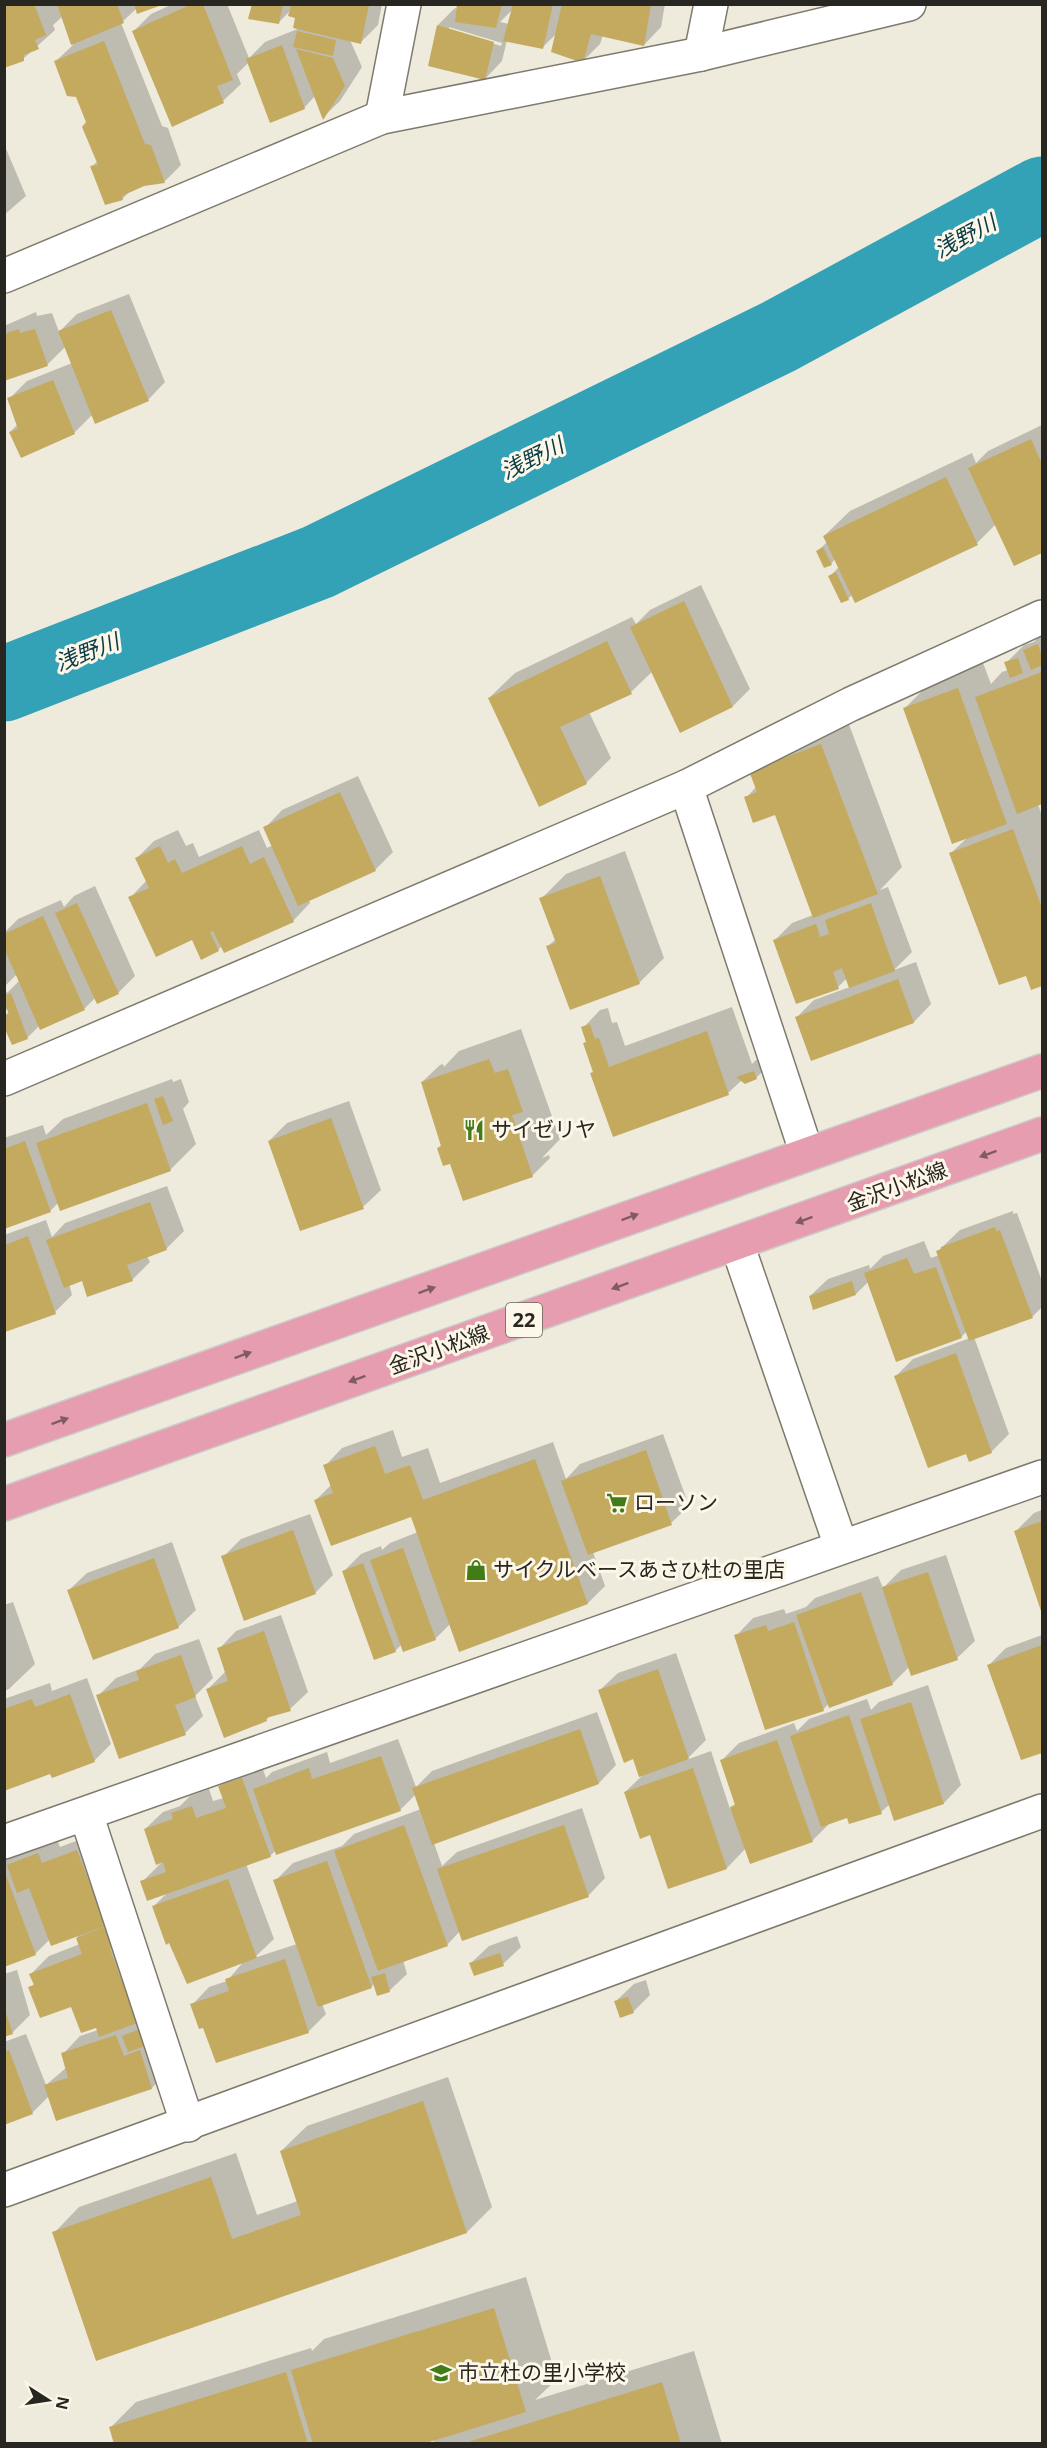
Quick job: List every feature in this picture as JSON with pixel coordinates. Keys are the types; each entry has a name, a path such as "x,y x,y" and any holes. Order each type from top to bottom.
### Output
{"main road":[{"path":"4,1440 1042,1071"},
{"name":"金沢小松線","path":"4,1504 1042,1134"}],"street":[{"path":"382,117 404,4"},
{"path":"701,54 711,4"},
{"path":"4,276 382,117 701,54 909,4"},
{"path":"4,1079 686,787 851,704 1042,617"},
{"path":"686,787 807,1154"},
{"path":"737,1244 841,1546"},
{"path":"4,1842 1042,1477"},
{"path":"4,2190 188,2125 1042,1811"},
{"path":"86,1814 188,2125"}],"building":[{"path":"4,4 34,4 46,35 35,40 39,49 24,55 24,61 4,68"},
{"path":"57,4 117,4 124,23 71,45"},
{"path":"134,4 162,4 162,5 137,14"},
{"path":"192,4 203,4 233,80 217,86 224,103 172,127 132,31"},
{"path":"252,4 283,4 279,24 248,19"},
{"path":"457,4 502,4 496,28 455,22"},
{"path":"513,4 553,4 543,49 503,41"},
{"path":"562,4 651,4 644,46 591,34 583,63 551,52"},
{"path":"291,5 369,5 361,44 293,28 295,18 288,16"},
{"path":"437,25 494,42 485,80 428,66"},
{"path":"297,31 336,40 333,56 293,47"},
{"path":"104,41 145,144 151,145 165,183 144,186 122,196 123,200 105,205 90,166 98,165 82,127 86,122 76,97 67,96 54,61"},
{"path":"282,45 305,109 270,123 246,59"},
{"path":"296,49 333,58 345,86 323,120"},
{"path":"111,310 149,401 95,424 58,331"},
{"path":"19,329 20,333 35,329 48,366 4,381 4,334"},
{"path":"53,380 75,434 21,458 9,432 18,429 7,398"},
{"path":"1031,439 1042,464 1042,553 1014,566 968,468"},
{"path":"946,477 978,545 855,603 823,536"},
{"path":"823,547 832,565 824,568 816,551"},
{"path":"836,572 849,600 841,603 828,576"},
{"path":"684,601 733,707 680,733 630,627"},
{"path":"607,641 632,694 560,727 587,784 539,807 488,698"},
{"path":"1038,644 1042,665 1031,670 1023,650"},
{"path":"1018,658 1023,673 1010,678 1004,662"},
{"path":"1042,672 1042,804 1017,814 975,697"},
{"path":"958,688 1007,824 952,844 903,708"},
{"path":"821,744 878,894 813,918 775,815 753,823 744,797 757,792 749,771"},
{"path":"340,792 376,871 298,906 263,827"},
{"path":"1013,829 1042,908 1042,986 1031,990 1026,976 999,985 949,853"},
{"path":"160,846 168,863 175,859 182,873 242,846 250,864 264,857 294,922 224,953 213,931 210,932 219,951 201,960 192,940 156,957 128,897 149,888 135,858"},
{"path":"600,876 640,984 570,1010 546,946 556,943 539,898"},
{"path":"77,903 119,994 97,1004 55,913"},
{"path":"871,903 895,971 849,988 842,968 833,972 839,989 796,1004 773,940 816,924 820,937 829,934 825,920"},
{"path":"43,916 85,1010 40,1030 4,948 4,934"},
{"path":"898,979 914,1023 811,1061 795,1017"},
{"path":"11,993 28,1039 12,1045 4,1027 4,1016 9,1014 4,1003 4,996"},
{"path":"590,1024 595,1039 599,1038 609,1067 707,1031 729,1095 613,1137 590,1073 593,1072 583,1043 586,1042 581,1027"},
{"path":"489,1059 495,1073 508,1069 523,1112 512,1115 533,1177 463,1201 450,1164 443,1166 437,1148 441,1146 421,1082"},
{"path":"754,1071 757,1079 745,1084 736,1077"},
{"path":"163,1096 173,1121 163,1125 154,1099"},
{"path":"147,1103 171,1171 60,1211 36,1143"},
{"path":"331,1118 364,1209 300,1231 268,1141"},
{"path":"25,1141 51,1212 4,1229 4,1149"},
{"path":"150,1202 167,1250 127,1265 133,1281 87,1297 82,1281 64,1288 46,1240"},
{"path":"995,1227 996,1231 1000,1230 1033,1318 969,1341 936,1251 941,1247"},
{"path":"28,1236 56,1314 5,1332 5,1245"},
{"path":"907,1258 914,1274 936,1267 962,1338 896,1362 864,1273"},
{"path":"852,1281 856,1295 813,1310 809,1296"},
{"path":"956,1353 992,1453 969,1462 966,1454 928,1468 894,1376"},
{"path":"375,1446 385,1474 410,1465 423,1500 535,1459 588,1604 459,1652 411,1517 331,1546 314,1500 333,1493 323,1465"},
{"name":"ローソン","path":"646,1450 672,1525 588,1555 561,1481"},
{"path":"1042,1521 1042,1614 1014,1531"},
{"path":"293,1530 316,1594 244,1621 221,1556"},
{"path":"403,1548 436,1640 403,1652 370,1560"},
{"path":"154,1558 179,1628 93,1660 67,1590"},
{"path":"363,1563 396,1652 374,1660 342,1571"},
{"path":"928,1572 958,1660 911,1676 882,1587"},
{"path":"861,1592 893,1685 829,1708 796,1615"},
{"path":"794,1622 824,1711 765,1730 734,1635 766,1625 768,1631"},
{"path":"264,1631 291,1711 266,1718 267,1721 224,1738 206,1689 228,1681 217,1648"},
{"path":"1042,1645 1042,1753 1021,1760 987,1665"},
{"path":"181,1655 196,1697 175,1705 186,1735 119,1759 96,1695 139,1680 136,1671"},
{"path":"658,1669 689,1759 639,1777 633,1759 624,1763 598,1690"},
{"path":"70,1694 95,1762 52,1778 50,1774 4,1791 4,1709 32,1699 35,1707"},
{"path":"911,1702 944,1804 894,1821 860,1719"},
{"path":"849,1715 882,1814 849,1824 847,1818 821,1827 790,1736"},
{"path":"580,1729 599,1784 432,1845 412,1788"},
{"path":"777,1740 813,1842 750,1864 730,1807 735,1805 720,1760"},
{"path":"381,1756 401,1811 276,1855 253,1789 309,1768 312,1779"},
{"path":"693,1768 727,1869 668,1889 650,1835 640,1839 624,1792"},
{"path":"242,1778 271,1857 147,1901 140,1881 166,1872 163,1862 156,1865 144,1829 173,1819 171,1813 192,1806 196,1818 226,1808 218,1786"},
{"path":"404,1825 448,1946 378,1971 334,1851"},
{"path":"564,1825 589,1897 462,1941 437,1869"},
{"path":"77,1850 106,1926 51,1946 29,1888 17,1893 7,1865 38,1853 42,1863"},
{"path":"327,1861 372,1988 318,2007 273,1880"},
{"path":"4,1870 36,1955 4,1967"},
{"path":"228,1879 257,1958 187,1984 169,1943 166,1945 152,1906"},
{"path":"112,1924 121,1945 110,1949 134,2013 148,2019 99,2037 96,2028 81,2033 71,2007 40,2018 28,1987 34,1985 29,1974 82,1954 76,1938"},
{"path":"500,1953 504,1966 474,1976 469,1963"},
{"path":"285,1959 309,2033 216,2063 203,2028 199,2029 190,2004 229,1991 225,1979"},
{"path":"385,1973 390,1992 377,1996 371,1977"},
{"path":"628,1997 634,2013 620,2018 614,2001"},
{"path":"4,2007 13,2034 4,2037"},
{"path":"147,2026 154,2043 128,2052 122,2036"},
{"path":"116,2035 124,2056 140,2050 152,2089 56,2121 44,2085 68,2078 61,2053"},
{"path":"9,2050 33,2114 4,2125 4,2052"},
{"path":"423,2101 467,2233 96,2361 52,2232 211,2177 232,2239 301,2215 280,2151"},
{"path":"494,2308 526,2412 423,2444 313,2444 291,2370"},
{"path":"286,2372 308,2444 114,2444 109,2427"},
{"path":"662,2382 681,2444 465,2444 465,2443"}],"waterway":[{"name":"浅野川","path":"4,684 318,562 778,337 1042,194"}],"place":[{"name":"サイゼリヤ","path":"474,1130"},
{"name":"ローソン","path":"617,1503"},
{"name":"サイクルベースあさひ杜の里店","path":"476,1570"},
{"name":"市立杜の里小学校","path":"441,2373"}]}
